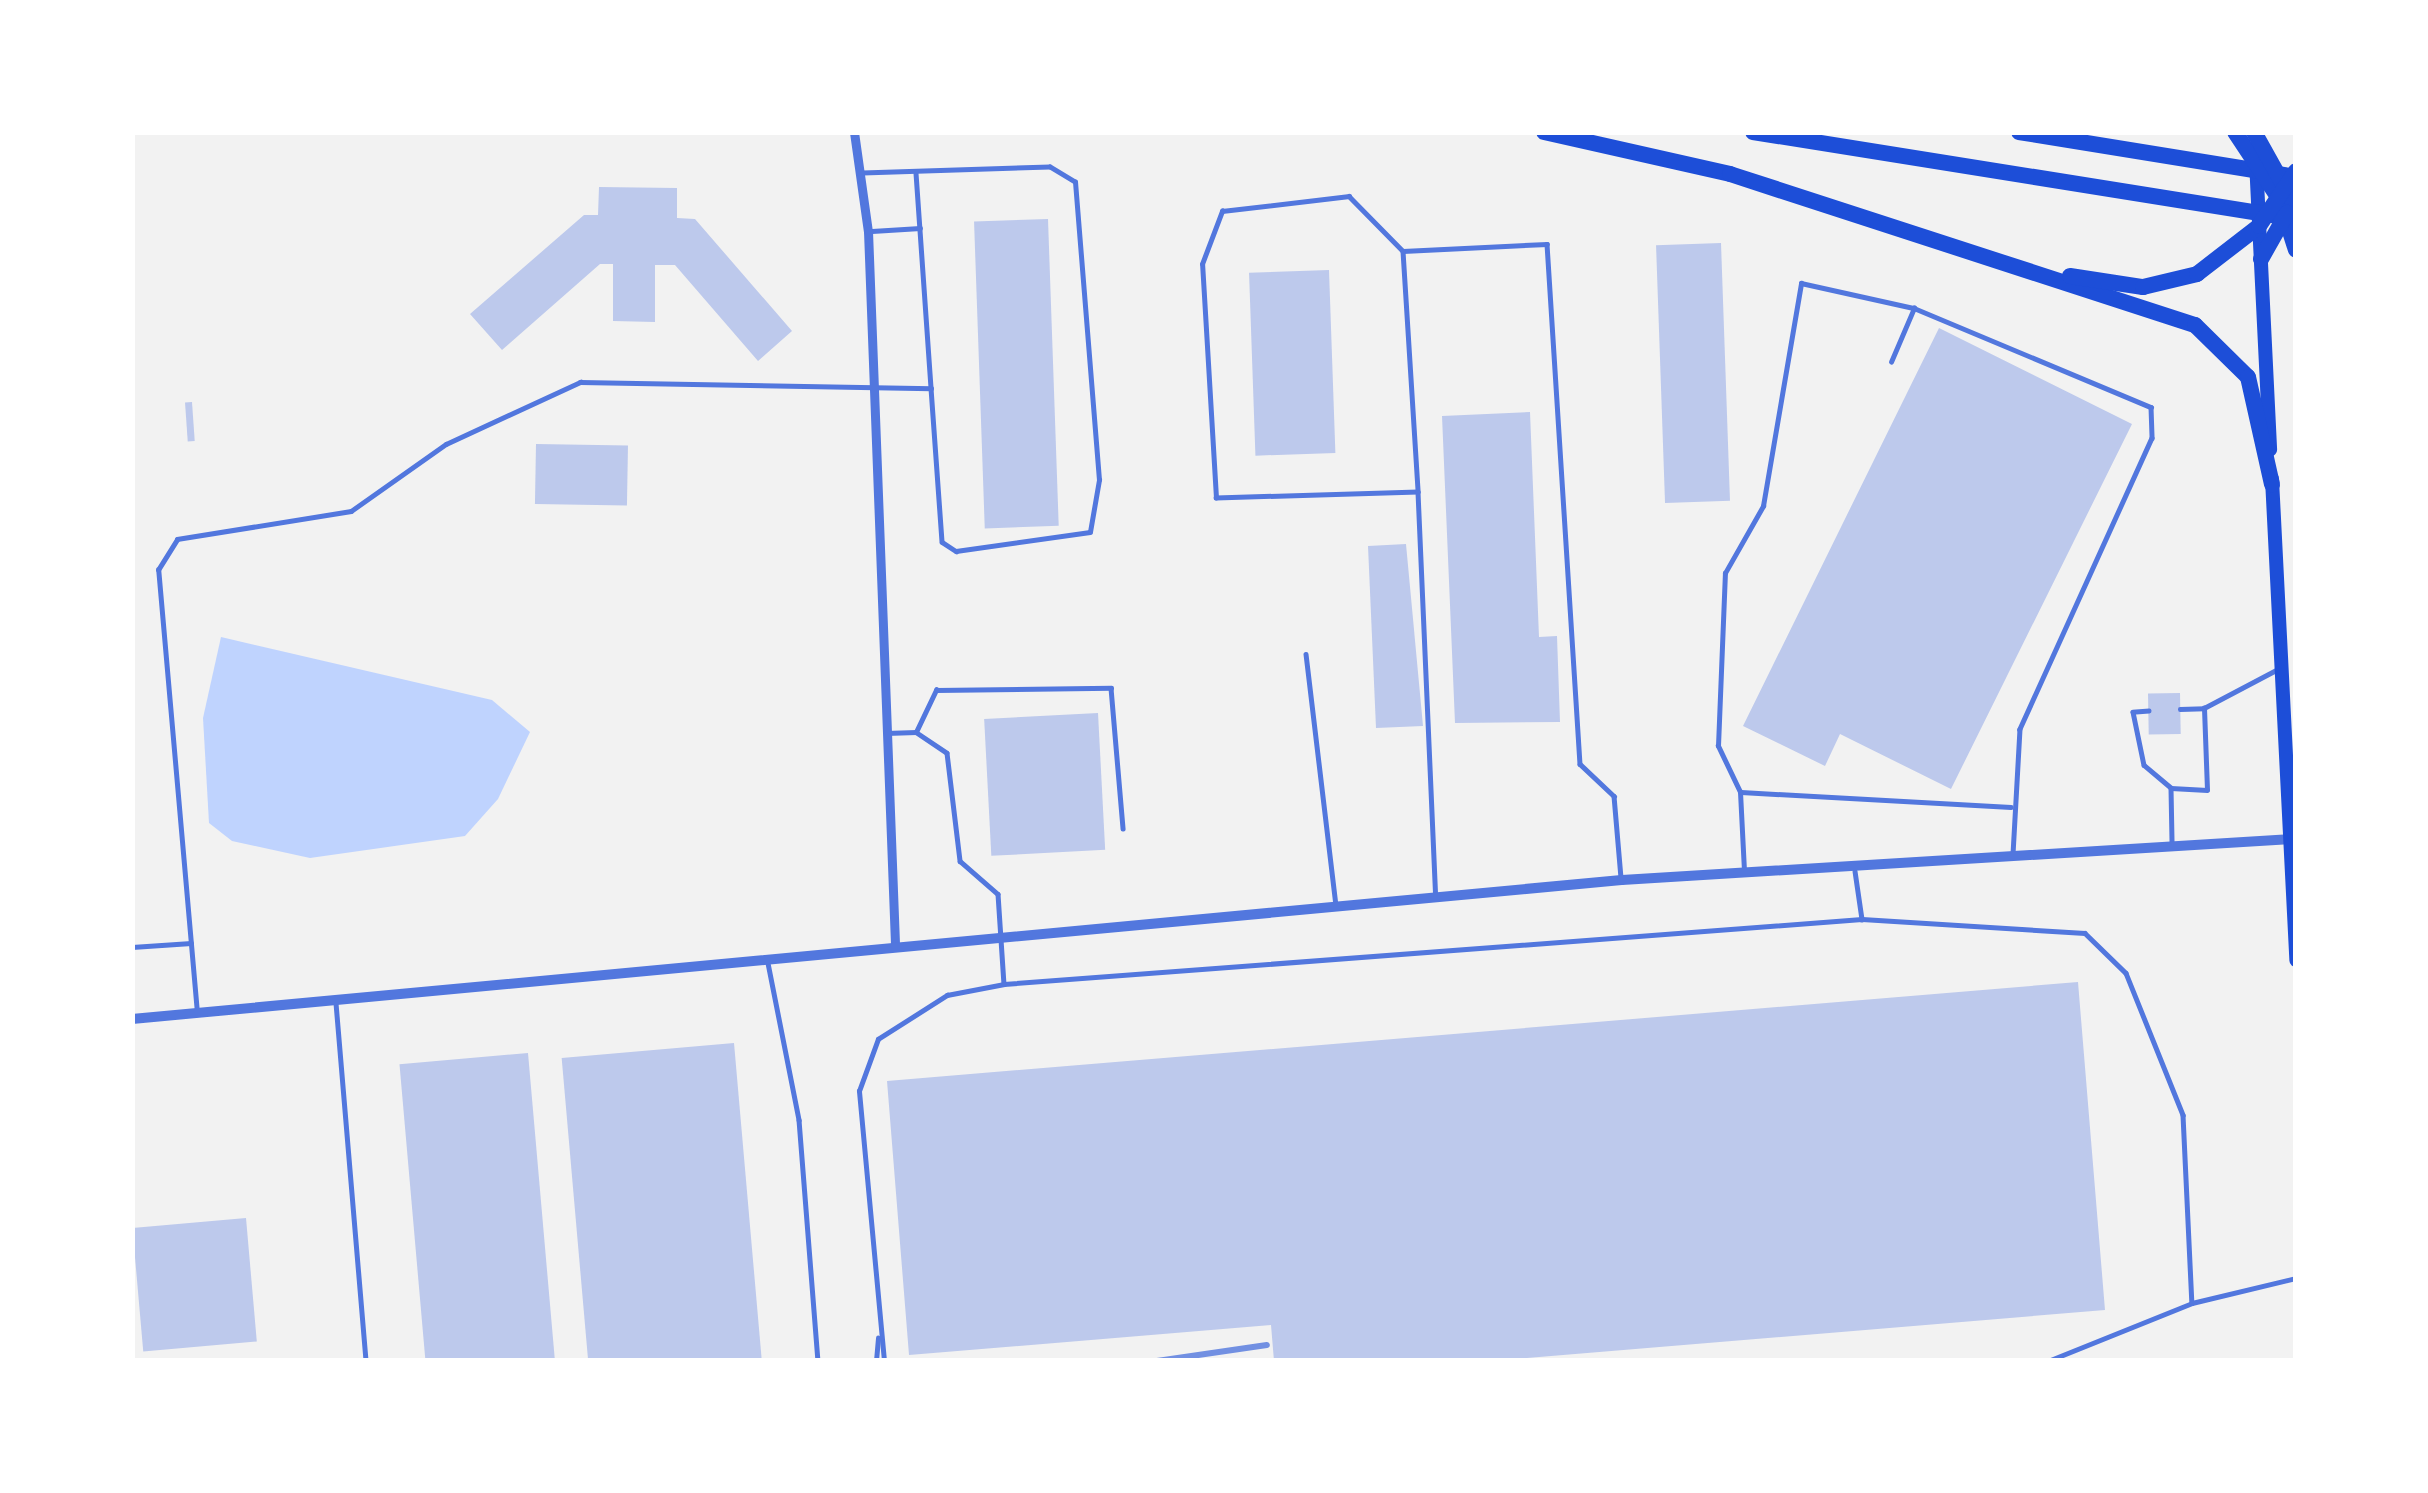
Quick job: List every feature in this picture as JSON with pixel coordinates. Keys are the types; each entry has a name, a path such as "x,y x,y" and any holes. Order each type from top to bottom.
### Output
{"highway":[{"path":"1544,132 1730,174 2023,266 2225,343 2256,395 2272,484"},
{"path":"1753,132 2292,198"},
{"path":"2019,132 2292,198"},
{"path":"2235,132 2292,198"},
{"path":"2254,132 2292,198 2296,250"},
{"path":"2023,266 2143,286 2227,254 2292,198"},
{"path":"2261,259 2292,198"}],"main road":[{"path":"2254,132 2296,960"}],"street":[{"path":"854,132 868,231 895,944"},
{"path":"132,1019 768,962 1001,933 1622,880 1744,872 1855,872 2293,839"}],"lane":[{"path":"863,173 1050,167 1075,182 1099,480 1090,532 956,551 942,542 916,172"},
{"path":"1418,492 1216,498 1202,265 1222,211 1272,198 1349,196 1403,251 1418,492 1436,897"},
{"path":"868,231 920,228"},
{"path":"1403,251 1546,244 1580,764 1614,796 1622,880"},
{"path":"1744,872 1740,792 1718,746 1725,574 1763,506 1801,284 1914,308 2143,395 2155,422 2020,729 2011,807 2013,860"},
{"path":"1891,362 1914,308"},
{"path":"197,1013 158,570 177,539 352,511 446,444 580,382 872,392 931,388"},
{"path":"1306,653 1336,906"},
{"path":"2180,709 2204,708 2281,668"},
{"path":"916,731 936,690 1105,686 1123,828"},
{"path":"2149,711 2132,712 2144,765 2171,788 2207,790 2204,708"},
{"path":"886,733 916,731 947,753 960,861 998,894 1004,983"},
{"path":"2171,788 2173,848"},
{"path":"1740,792 2011,807"},
{"path":"1855,872 1862,920"},
{"path":"880,1361 859,1091 878,1039 947,995 1004,983 1862,920 2085,933 2126,974 2183,1115 2192,1303"},
{"path":"132,947 190,943"},
{"path":"768,962 800,1120 818,1361"},
{"path":"336,1003 366,1361"},
{"path":"2048,1361 2192,1303 2296,1278"}],"water":[{"path":"221,637 492,700 530,732 498,799 465,836 310,858 232,841 209,823 203,718"}],"building":[{"path":"599,187 677,188 677,218 695,219 792,331 758,361 675,265 655,265 655,322 613,321 613,264 600,264 502,350 470,314 584,215 598,215"},
{"path":"1048,219 1059,526 985,528 974,222"},
{"path":"1721,243 1730,501 1665,503 1656,245"},
{"path":"1329,270 1335,453 1255,456 1249,273"},
{"path":"1939,328 2132,424 1951,789 1840,734 1825,766 1743,726"},
{"path":"185,402 192,402 195,441 188,441"},
{"path":"1530,412 1539,637 1557,636 1560,722 1455,723 1442,416"},
{"path":"536,444 628,446 627,506 535,504"},
{"path":"1406,544 1423,726 1376,728 1368,546"},
{"path":"2180,693 2181,734 2149,735 2148,694"},
{"path":"1098,713 1105,850 991,856 984,719"},
{"path":"2078,982 2105,1310 1491,1361 1274,1361 1271,1325 909,1355 887,1081"},
{"path":"734,1043 762,1361 588,1361 562,1058"},
{"path":"528,1053 555,1361 425,1361 399,1064"},
{"path":"246,1218 257,1342 143,1351 132,1228"}],"railway":[{"path":"1157,1361 1267,1345"}]}
